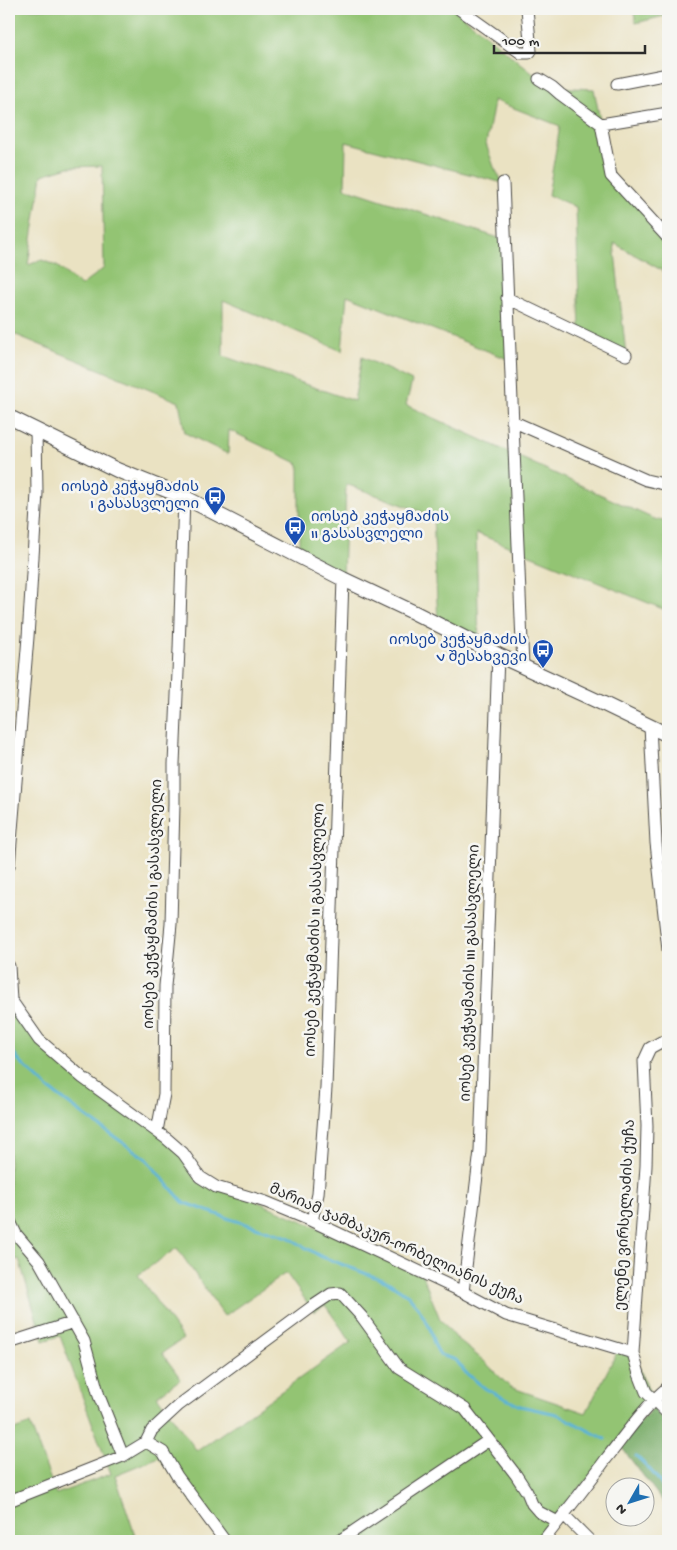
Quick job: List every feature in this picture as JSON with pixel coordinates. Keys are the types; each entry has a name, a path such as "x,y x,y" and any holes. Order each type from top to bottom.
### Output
{"street":[{"path":"459,9 520,54 531,51 527,9"},
{"path":"617,84 668,74"},
{"path":"539,78 601,124 611,176 668,238"},
{"path":"601,124 668,113"},
{"path":"503,183 522,666"},
{"path":"508,298 626,355"},
{"path":"9,417 117,470 184,497 343,579 668,736"},
{"path":"512,421 646,480 668,486"},
{"path":"9,866 38,493 36,430"},
{"name":"იოსებ კეჭაყმაძის I გასასვლელი","path":"157,1131 164,1094 165,986 171,924 174,764 184,497"},
{"name":"იოსებ კეჭაყმაძის II გასასვლელი","path":"312,1221 318,1194 326,1088 343,579"},
{"name":"იოსებ კეჭაყმაძის III გასასვლელი","path":"464,1292 480,1151 498,655"},
{"path":"650,726 656,843 668,950"},
{"name":"მარიამ ჯამბაკურ-ორბელიანის ქუჩა","path":"9,966 11,1000 39,1040 83,1078 157,1131 183,1153 200,1177 216,1187 266,1202 312,1221 464,1292 506,1314 633,1353"},
{"name":"ელენე ვირსელაძის ქუჩა","path":"668,1041 650,1048 644,1061 647,1126 646,1166 633,1353 646,1392 668,1414"},
{"path":"9,1219 16,1234 39,1261 84,1341 99,1396 123,1456"},
{"path":"9,1501 123,1456 146,1442 152,1430 179,1405 313,1306 331,1294 340,1293 362,1317 400,1368 465,1409 516,1475 532,1504 539,1512 561,1518 590,1541"},
{"path":"9,1344 74,1322"},
{"path":"543,1541 626,1431 653,1400 668,1387"},
{"path":"339,1541 489,1440"},
{"path":"146,1442 163,1452 177,1476 225,1541"}],"green space":[{"path":"9,9 454,9 542,81 552,87 594,89 611,176 668,238 668,274 614,243 626,355 580,332 576,207 548,195 560,126 493,100 486,144 494,167 503,183 346,142 345,188 505,240 510,360 347,295 342,351 223,300 223,356 354,401 362,357 412,381 406,405 654,519 668,522 668,611 476,533 479,646 438,624 433,516 346,484 343,579 299,556 299,464 229,430 228,454 185,433 179,402 9,332","holes":["102,166 104,268 81,286 57,266 42,260 28,265 42,175 69,167"]},
{"path":"633,9 668,9 668,15 636,23"},
{"path":"9,998 39,1040 167,1139 200,1177 421,1272 440,1319 458,1340 484,1361 510,1387 586,1413 619,1348 633,1353 653,1400 607,1458 560,1509 536,1541 222,1541 159,1457 115,1475 137,1541 9,1541 9,1432 30,1424 56,1494 111,1474 60,1336 43,1341 19,1259 9,1262","holes":["177,1248 224,1316 286,1273 314,1312 325,1305 351,1342 197,1451 157,1396 181,1379 162,1353 183,1339 138,1275"]},
{"path":"653,1408 668,1426 668,1508 654,1490 654,1478 645,1478 622,1448 631,1430"}],"waterway":[{"path":"9,1046 20,1062 49,1089 145,1158 183,1202 288,1237 320,1256 388,1282 408,1295 418,1307 430,1328 434,1344 440,1355 456,1360 466,1373 486,1389 520,1406 557,1414 605,1439"},
{"path":"636,1456 655,1475 668,1498"}],"place":[{"name":"იოსებ კეჭაყმაძის I გასასვლელი","path":"215,516"},
{"name":"იოსებ კეჭაყმაძის II გასასვლელი","path":"295,546"},
{"name":"იოსებ კეჭაყმაძის V შესახვევი","path":"543,669"}]}
